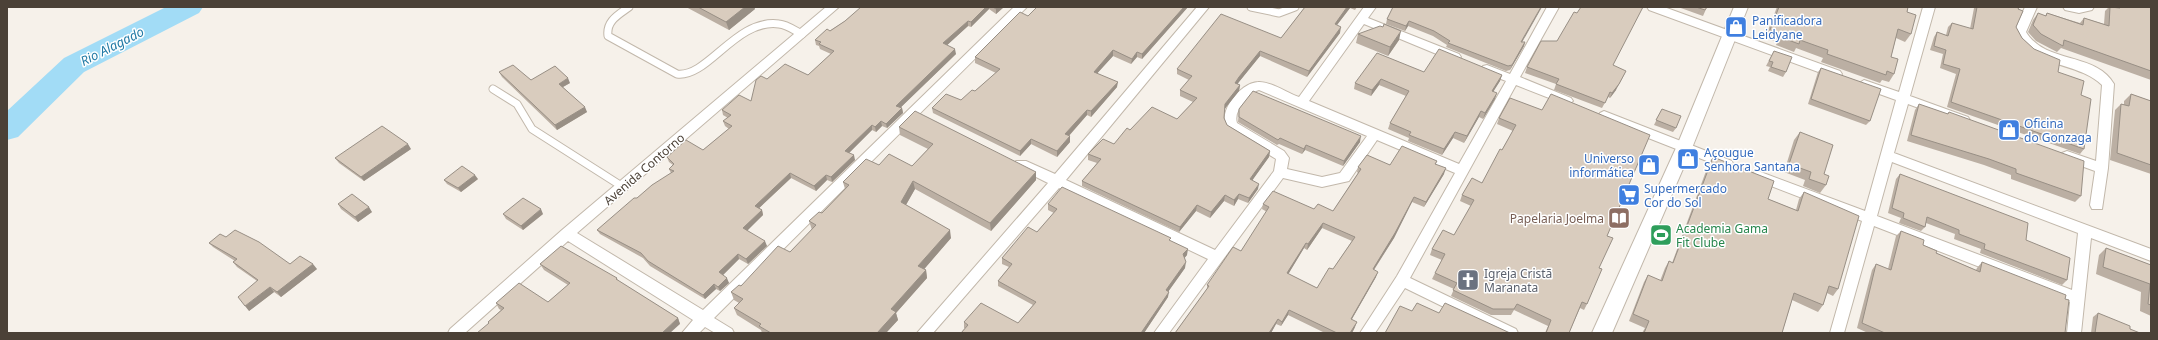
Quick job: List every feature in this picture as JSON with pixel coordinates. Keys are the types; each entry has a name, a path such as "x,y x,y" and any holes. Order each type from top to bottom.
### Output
{"street":[{"name":"Avenida Contorno","path":"455,333 567,234 834,7"},
{"path":"689,333 1020,7"},
{"path":"924,333 1056,182 1203,7"},
{"path":"1301,104 1370,7"},
{"path":"1367,333 1402,280 1514,80 1553,7"},
{"path":"1653,7 1904,99 1977,124"},
{"path":"1602,333 1684,148 1742,7"},
{"path":"1837,333 1929,7"},
{"path":"2031,7 2020,32 2027,43 2037,50 2093,71 2102,76 2108,84 2102,168 2097,205"},
{"path":"2069,7 2079,9 2088,7"},
{"path":"1361,19 1580,107"},
{"path":"1161,333 1280,172 1283,158 1279,154 1231,126 1229,117 1230,112 1252,87 1260,86 1463,172"},
{"path":"914,111 928,118"},
{"path":"1595,112 1684,148 2076,298"},
{"path":"1280,172 1322,182 1344,177 1375,134"},
{"path":"2058,153 2102,168"},
{"path":"1888,156 2151,255"},
{"path":"1006,157 1216,257"},
{"path":"2074,333 2076,298 2085,230"},
{"path":"567,234 727,333"},
{"path":"1402,280 1511,333"}],"lane":[{"path":"628,7 612,19 607,28 608,36 677,74 684,75 693,72 750,29 765,23 779,24 802,34"},
{"path":"1252,7 1273,13 1284,12 1295,7"},
{"path":"493,89 517,104 532,129 623,187"}],"building":[{"path":"698,7 745,7 726,22"},
{"path":"861,7 986,7 971,22 968,21 943,43 955,49 896,106 902,108 886,124 881,121 875,127 872,125 845,151 854,155 831,177 826,175 814,186 790,173 755,206 762,210 743,228 765,241 746,259 738,254 719,272 727,278 718,287 714,284 703,295 648,261 641,253 597,230 634,198 637,198 652,185 674,171 669,169 674,164 667,157 686,140 703,150 732,126 723,121 731,115 722,110 739,95 751,101 756,80 761,76 767,79 785,64 808,75 834,51 819,44 821,42 815,40 827,29 830,31 845,21"},
{"path":"1037,7 1184,7 1142,54 1137,52 1132,59 1113,50 1094,72 1118,82 1091,111 1087,110 1065,134 1070,136 1057,151 1031,139 1020,151 932,108 946,94 961,100 972,90 975,91 1000,69 975,57 1020,12 1028,16"},
{"path":"1305,7 1347,7 1335,24 1341,27 1309,71 1260,51 1235,83 1240,85 1225,104 1224,118 1227,125 1270,151 1250,179 1259,184 1249,198 1239,194 1234,200 1225,195 1211,212 1197,205 1180,227 1082,181 1101,159 1088,154 1103,139 1114,144 1127,128 1130,130 1152,107 1177,119 1197,98 1180,90 1192,76 1177,69 1221,14 1281,38"},
{"path":"1393,7 1541,7 1521,42 1525,42 1512,65 1508,66 1448,43 1450,41 1434,31 1409,21 1406,26 1387,19"},
{"path":"1581,7 1643,7 1613,65 1626,71 1619,84 1612,93 1610,92 1605,103 1556,84 1559,79 1527,67 1541,41 1557,41 1574,12 1577,13"},
{"path":"1696,7 1707,7 1705,10"},
{"path":"1779,7 1908,7 1907,12 1916,15 1911,34 1898,29 1891,57 1898,59 1894,74 1887,71 1886,75 1827,54 1828,50 1800,40 1799,44 1780,37 1782,34 1770,30"},
{"path":"1977,7 2019,7 2018,9 2023,11 2016,27 2022,38 2034,49 2060,60 2058,72 2084,81 2081,95 2091,99 2084,149 1951,102 1960,69 1943,64 1946,50 1934,46 1937,32 1948,36 1952,23 1973,29"},
{"path":"2110,7 2151,7 2151,71 2064,40 2063,46 2041,34 2033,25 2038,13 2046,16 2047,13 2083,25 2084,18 2109,26"},
{"path":"1384,24 1401,31 1390,47 1358,34 1380,26 1383,27"},
{"path":"1439,49 1502,75 1492,91 1497,93 1485,113 1481,111 1467,136 1455,132 1444,149 1409,135 1411,132 1390,123 1409,91 1381,79 1372,90 1355,83 1377,53 1424,72"},
{"path":"1774,51 1792,57 1786,72 1771,67 1773,62 1769,61"},
{"path":"513,65 531,80 555,66 568,78 559,84 585,107 555,125 499,72"},
{"path":"1821,68 1881,89 1870,121 1811,99"},
{"path":"1253,91 1361,136 1344,161 1306,145 1304,149 1280,138 1278,140 1239,117 1239,109"},
{"path":"1551,94 1650,135 1607,236 1613,238 1599,268 1602,269 1587,304 1582,302 1569,333 1546,333 1551,320 1517,304 1514,309 1493,309 1453,290 1457,283 1435,273 1445,254 1432,249 1443,230 1454,235 1474,200 1462,195 1472,178 1482,183 1500,149 1502,150 1516,125 1499,118 1510,98 1542,110"},
{"path":"2131,94 2151,101 2151,165 2117,153 2121,104 2129,106"},
{"path":"1919,104 1948,114 1949,112 2084,161 2081,196 2016,173 2016,169 1989,159 1911,135"},
{"path":"1662,109 1681,116 1676,128 1656,120"},
{"path":"915,111 1036,172 990,223 913,181 901,202 950,230 918,266 926,270 891,309 896,312 877,333 771,333 759,326 761,324 734,308 743,299 731,292 739,285 741,286 778,246 790,252 816,225 809,221 819,212 822,213 849,185 843,182 866,159 879,165 889,154 912,166 933,144 899,127"},
{"path":"382,126 408,144 361,177 335,158"},
{"path":"1800,132 1833,145 1824,174 1829,176 1826,185 1809,179 1811,172 1789,164"},
{"path":"1402,146 1437,161 1435,164 1446,168 1426,202 1414,197 1395,233 1373,269 1378,272 1351,319 1357,322 1350,333 1337,333 1289,310 1282,322 1278,319 1269,333 1175,333 1209,286 1207,285 1233,247 1241,251 1269,207 1263,204 1273,191 1314,209 1318,204 1333,211 1361,169 1358,167 1367,155 1390,165","holes":["1323,223 1355,237 1333,269 1329,268 1317,288 1287,273 1306,243 1308,244"]},
{"path":"1713,157 1774,181 1768,199 1798,211 1804,192 1859,216 1838,289 1829,286 1823,305 1794,293 1782,333 1644,333 1649,321 1633,314 1648,275 1662,281 1669,261 1673,263"},
{"path":"462,166 475,175 458,188 444,180"},
{"path":"1900,174 2028,223 2026,240 2070,258 2067,280 1984,249 1985,244 1959,234 1959,230 1927,217 1925,227 1903,218 1904,213 1892,208"},
{"path":"1062,187 1171,238 1169,240 1188,249 1183,254 1186,262 1166,290 1169,292 1141,333 961,333 968,325 964,322 981,303 1018,323 1036,302 998,281 1012,264 1002,258 1028,227 1037,232 1057,209 1048,204"},
{"path":"352,194 369,207 355,217 338,204"},
{"path":"523,198 541,209 521,226 503,214"},
{"path":"235,230 259,242 290,264 300,256 313,264 277,292 270,287 245,306 238,297 258,280 233,262 237,259 209,243 220,234 226,237"},
{"path":"1901,231 1924,240 1923,245 1937,251 1936,253 1980,272 1982,262 2066,295 2065,299 2069,300 2065,333 1885,333 1862,323 1876,264 1891,270"},
{"path":"561,246 617,278 616,279 678,318 662,333 477,333 504,308 496,303 519,283 548,302 570,283 540,264"},
{"path":"2106,248 2151,265 2151,305 2148,304 2150,284 2103,267"},
{"path":"1417,303 1439,313 1445,303 1510,333 1385,333 1400,306 1412,311"},
{"path":"2098,313 2130,326 2130,329 2140,333 2095,333"}],"waterway":[{"name":"Rio Alagado","path":"7,129 74,65 189,7"}],"place":[{"name":"Panificadora Leidyane","path":"1736,27"},
{"name":"Oficina do Gonzaga","path":"2009,130"},
{"name":"Açougue Senhora Santana","path":"1688,159"},
{"name":"Universo informática","path":"1649,165"},
{"name":"Supermercado Cor do Sol","path":"1629,195"},
{"name":"Papelaria Joelma","path":"1619,218"},
{"name":"Academia Gama Fit Clube","path":"1661,235"},
{"name":"Igreja Cristã Maranata","path":"1468,280"}]}
